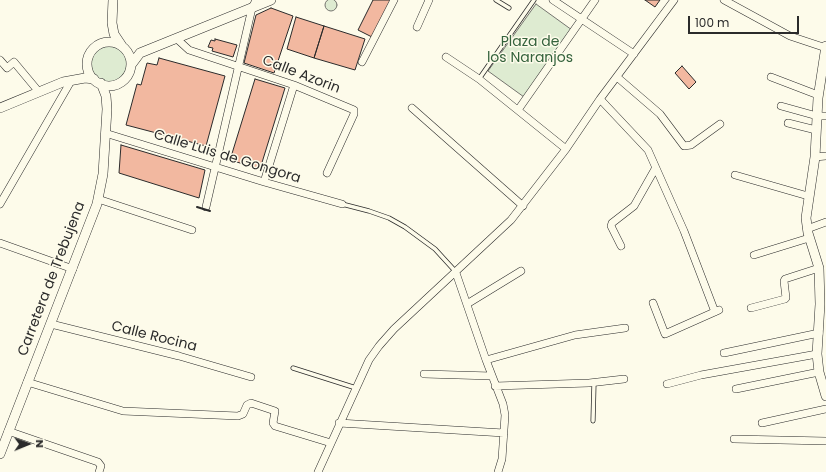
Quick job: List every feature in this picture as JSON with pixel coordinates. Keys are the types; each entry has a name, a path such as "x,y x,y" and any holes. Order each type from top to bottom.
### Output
{"street":[{"path":"113,0 112,23 116,39 127,51 131,65"},
{"path":"0,108 39,92 71,81 85,78 116,84 127,77 131,65 140,53 254,4 271,0"},
{"path":"362,62 394,0"},
{"path":"417,27 429,0"},
{"path":"553,0 634,54"},
{"path":"518,110 595,0"},
{"path":"318,472 368,360 394,329 512,220 566,149 600,99 674,0"},
{"path":"724,0 790,36 826,47 818,95 822,116 816,130 815,157 808,196 807,228 819,268 823,304 817,354 819,372 826,396"},
{"path":"206,207 238,66 254,4"},
{"path":"102,44 112,23"},
{"name":"Calle Azorin","path":"177,38 188,50 294,84 354,110 354,114 327,173"},
{"path":"0,204 71,81 88,64 93,50 102,44 110,42 123,46"},
{"path":"446,57 479,79 566,149"},
{"path":"0,60 7,68 14,62 39,92"},
{"path":"88,64 91,74 97,81"},
{"path":"617,77 660,114 684,146 691,145 720,124"},
{"path":"771,77 818,95"},
{"name":"Carretera de Trebujena","path":"0,454 73,268 98,199 103,174 107,109 106,96 97,81"},
{"name":"Carretera de Trebujena","path":"107,109 111,94 116,84"},
{"path":"264,182 294,84"},
{"path":"600,99 644,143 652,157 655,169 684,231 717,311 665,334 653,303"},
{"path":"781,106 822,116"},
{"path":"412,108 523,206"},
{"path":"788,124 816,130"},
{"name":"Calle Luis de Gongora","path":"105,133 264,182 342,204"},
{"path":"815,157 826,156"},
{"path":"621,246 612,223 634,206 655,169"},
{"path":"735,176 808,196"},
{"path":"98,199 192,230"},
{"path":"807,228 826,222"},
{"path":"754,255 809,238"},
{"path":"0,243 73,268"},
{"path":"751,308 785,299 785,279 819,268"},
{"path":"467,304 520,271"},
{"path":"456,273 486,360 504,404 502,459 498,472"},
{"name":"Calle Rocina","path":"51,324 179,356 251,377"},
{"path":"486,360 575,335 626,328"},
{"path":"724,353 819,334"},
{"path":"667,384 702,375 817,354"},
{"path":"736,390 819,372"},
{"path":"424,374 492,376"},
{"path":"496,386 594,382 624,379"},
{"path":"27,382 123,411 238,416 243,414 247,405 251,403 275,411 273,423 276,426 331,443"},
{"path":"762,423 826,409"},
{"path":"339,423 504,433"},
{"path":"8,431 98,462 101,466 99,472"},
{"path":"734,439 826,441"}],"lane":[{"path":"496,0 509,8"},
{"path":"479,79 534,0"},
{"path":"342,204 370,210 405,227 435,249 452,265 456,273"},
{"path":"293,368 356,388"},
{"path":"593,422 594,382"}],"green space":[{"path":"333,-1 336,0 336,10 329,11 326,10 325,3 326,0"},
{"name":"Plaza de los Naranjos","path":"536,4 572,30 524,97 488,71"},
{"path":"113,46 122,51 126,57 126,71 122,77 113,82 105,82 96,77 92,71 91,60 96,51 102,47"}],"building":[{"path":"373,0 391,0 372,37 358,30"},
{"path":"645,0 660,0 655,7"},
{"path":"271,8 293,16 274,73 244,63 256,15"},
{"path":"296,17 324,26 314,58 287,49"},
{"path":"324,26 365,39 355,70 314,58"},
{"path":"215,39 237,45 233,57 212,51 213,48 208,47 211,40 215,41"},
{"path":"159,58 225,76 206,146 126,125 137,84 141,85 147,63 157,65"},
{"path":"682,66 696,82 689,89 675,73"},
{"path":"255,79 285,88 260,169 230,160"},
{"path":"121,145 205,170 199,198 119,173"}],"wall":[{"path":"197,207 210,211"}]}
